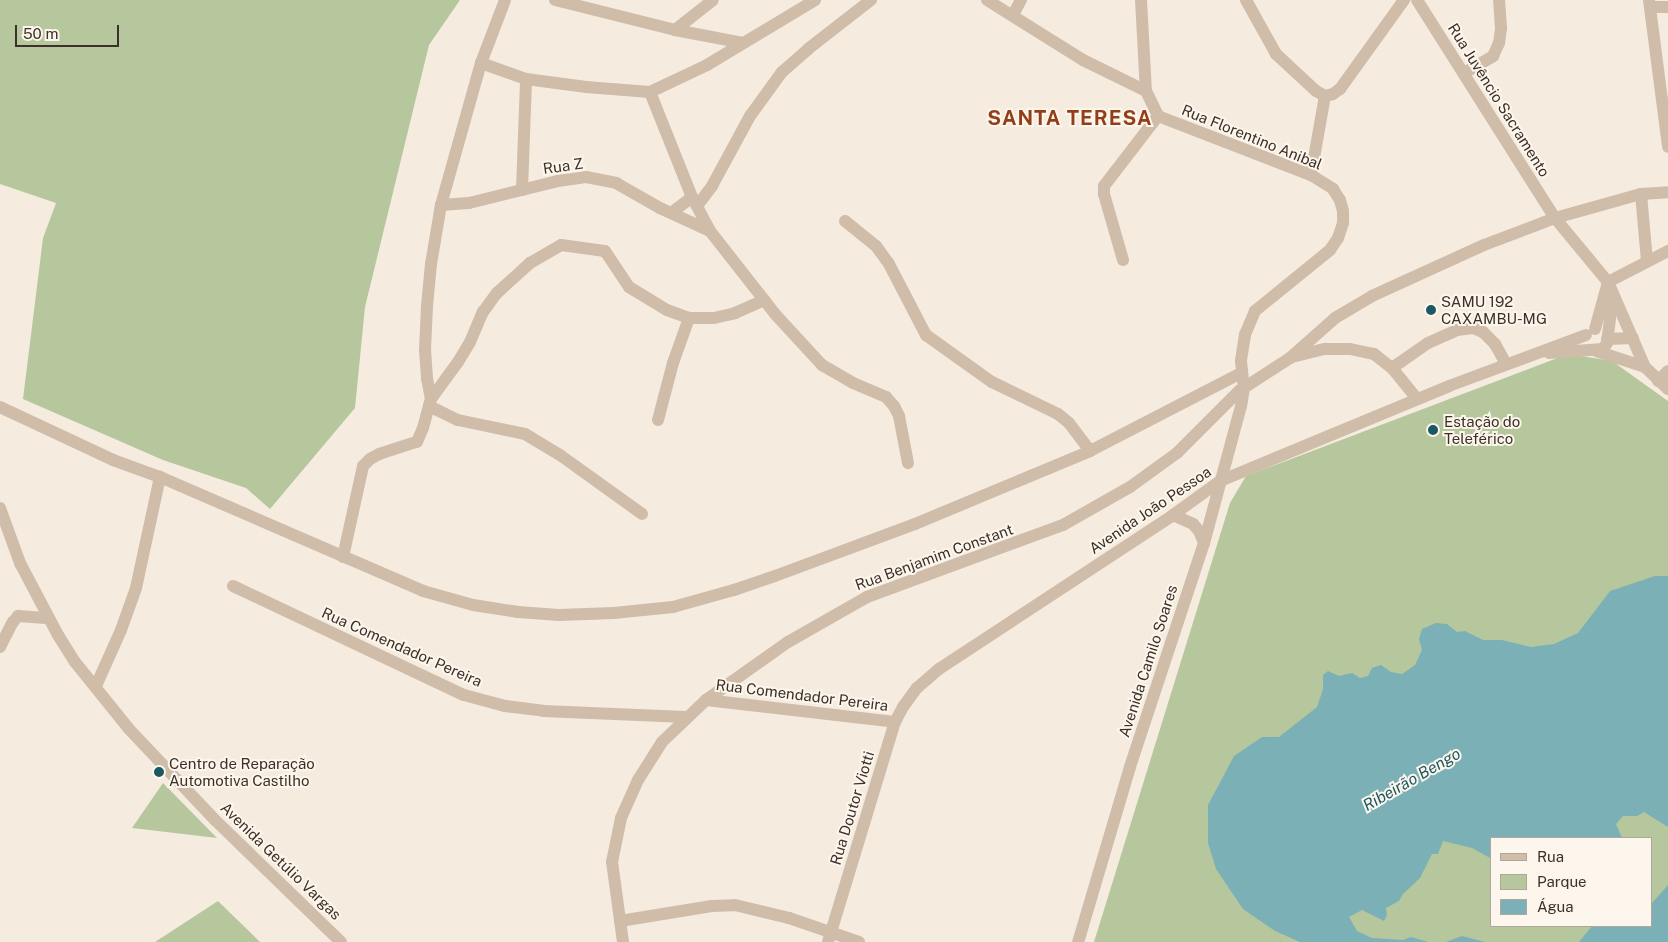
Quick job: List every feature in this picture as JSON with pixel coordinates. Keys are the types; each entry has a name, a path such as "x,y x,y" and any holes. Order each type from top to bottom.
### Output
{"street":[{"path":"430,402 425,350 427,306 431,264 441,205 459,133 481,63 505,0"},
{"path":"556,0 675,30 742,43"},
{"path":"675,30 713,0"},
{"path":"481,63 526,79 586,87 650,92 706,65 815,0"},
{"path":"671,213 694,202 712,186 750,116 782,72 808,48 871,0"},
{"path":"987,0 1083,60 1146,91 1141,0"},
{"path":"1013,15 1020,0"},
{"path":"1246,0 1276,54 1316,91 1325,96 1333,94 1340,89 1404,0"},
{"name":"Rua Juvêncio Sacramento","path":"1417,0 1555,218 1608,282 1645,367"},
{"path":"1464,73 1493,56 1499,43 1501,28 1499,0"},
{"path":"1668,7 1650,4 1668,147"},
{"path":"522,190 526,79"},
{"name":"Rua Florentino Anibal","path":"1146,91 1158,116 1311,175 1333,188 1340,200 1343,211 1343,223 1338,238 1330,250 1314,265 1255,311 1246,335 1240,361 1244,388"},
{"path":"650,92 694,202 710,231 764,300 822,365 853,383 886,397 894,406 899,416 908,463"},
{"path":"1311,175 1325,96"},
{"path":"1123,260 1104,194 1104,186 1158,116"},
{"name":"Rua Z","path":"441,205 469,203 586,177 616,184 710,231"},
{"path":"1290,358 1335,318 1372,296 1484,245 1555,218 1641,194 1668,192"},
{"path":"1641,194 1646,261"},
{"path":"845,221 876,246 889,264 926,335 992,382 1058,414 1069,423 1090,452"},
{"path":"343,557 363,466 379,454 417,442 430,402 462,355 483,312 497,293 530,263 561,245 605,251 629,287 667,310 689,318 714,318 735,313 764,300"},
{"path":"1668,251 1608,282 1586,343 1594,351 1645,367 1663,385 1668,372"},
{"path":"1594,351 1606,346 1613,295"},
{"path":"658,420 673,363 689,318"},
{"path":"1392,368 1428,343 1457,330 1472,328 1483,332 1495,344 1506,364"},
{"path":"1590,332 1602,331 1607,338"},
{"name":"Avenida João Pessoa","path":"917,688 971,646 1173,515 1220,481 1417,399 1590,332"},
{"path":"1607,338 1632,338"},
{"path":"1290,358 1325,349 1350,348 1374,354 1392,368 1417,399"},
{"name":"Avenida João Pessoa","path":"1534,354 1594,351"},
{"name":"Rua Benjamim Constant","path":"623,942 612,862 622,818 638,780 662,742 686,717 706,700 788,642 866,597 1063,525 1123,492 1177,453 1212,416 1244,388 1290,358"},
{"path":"0,408 113,460 160,477 423,592 472,605 500,609 559,615 614,614 672,607 800,567 915,524 1090,452 1242,373"},
{"name":"Avenida Camilo Soares","path":"1078,942 1130,767 1204,543 1241,406 1244,388"},
{"path":"430,402 458,420 525,434 560,455 642,514"},
{"path":"96,686 121,630 136,588 160,477"},
{"name":"Avenida Getúlio Vargas","path":"0,508 20,563 49,618 76,662 129,729 214,819 341,942"},
{"path":"1173,515 1193,524 1199,531 1204,543"},
{"name":"Rua Comendador Pereira","path":"233,586 464,695 505,706 543,711 686,717"},
{"path":"0,647 18,616 49,618"},
{"name":"Rua Doutor Viotti","path":"829,937 896,722 903,706 917,688"},
{"name":"Rua Comendador Pereira","path":"706,700 896,722"},
{"path":"620,921 712,906 735,906 789,918 829,937 859,942"}],"green space":[{"path":"0,0 460,0 429,45 365,307 355,408 270,509 246,488 163,460 23,399 43,238 56,203 0,184"},
{"path":"1568,354 1612,361 1668,401 1668,942 1094,942 1230,503 1246,476"},
{"path":"163,783 217,838 132,828"},
{"path":"218,901 260,942 155,942"}],"water":[{"name":"Ribeirão Bengo","path":"1655,576 1668,576 1668,827 1644,812 1637,816 1623,816 1616,824 1622,837 1490,837 1490,858 1472,848 1443,841 1438,854 1432,854 1420,878 1403,894 1399,901 1386,908 1387,915 1384,921 1362,910 1349,917 1357,931 1372,938 1403,940 1411,937 1428,942 1300,942 1275,931 1243,909 1216,869 1208,843 1208,805 1234,756 1262,737 1279,737 1317,707 1323,689 1323,675 1328,671 1339,676 1352,673 1360,678 1368,676 1372,668 1381,665 1391,672 1402,674 1415,665 1422,650 1419,639 1422,629 1436,623 1447,624 1457,632 1465,631 1483,640 1502,640 1531,647 1554,644 1578,633 1610,591"},
{"path":"1668,885 1668,942 1579,942 1591,927 1653,927 1653,902"},
{"path":"1462,936 1485,942 1446,942"}],"place":[{"name":"SAMU 192 CAXAMBU-MG","path":"1431,310"},
{"name":"Estação do Teleférico","path":"1433,430"},
{"name":"Centro de Reparação Automotiva Castilho","path":"159,772"}],"district":[{"name":"SANTA TERESA","path":"1070,118"}]}
